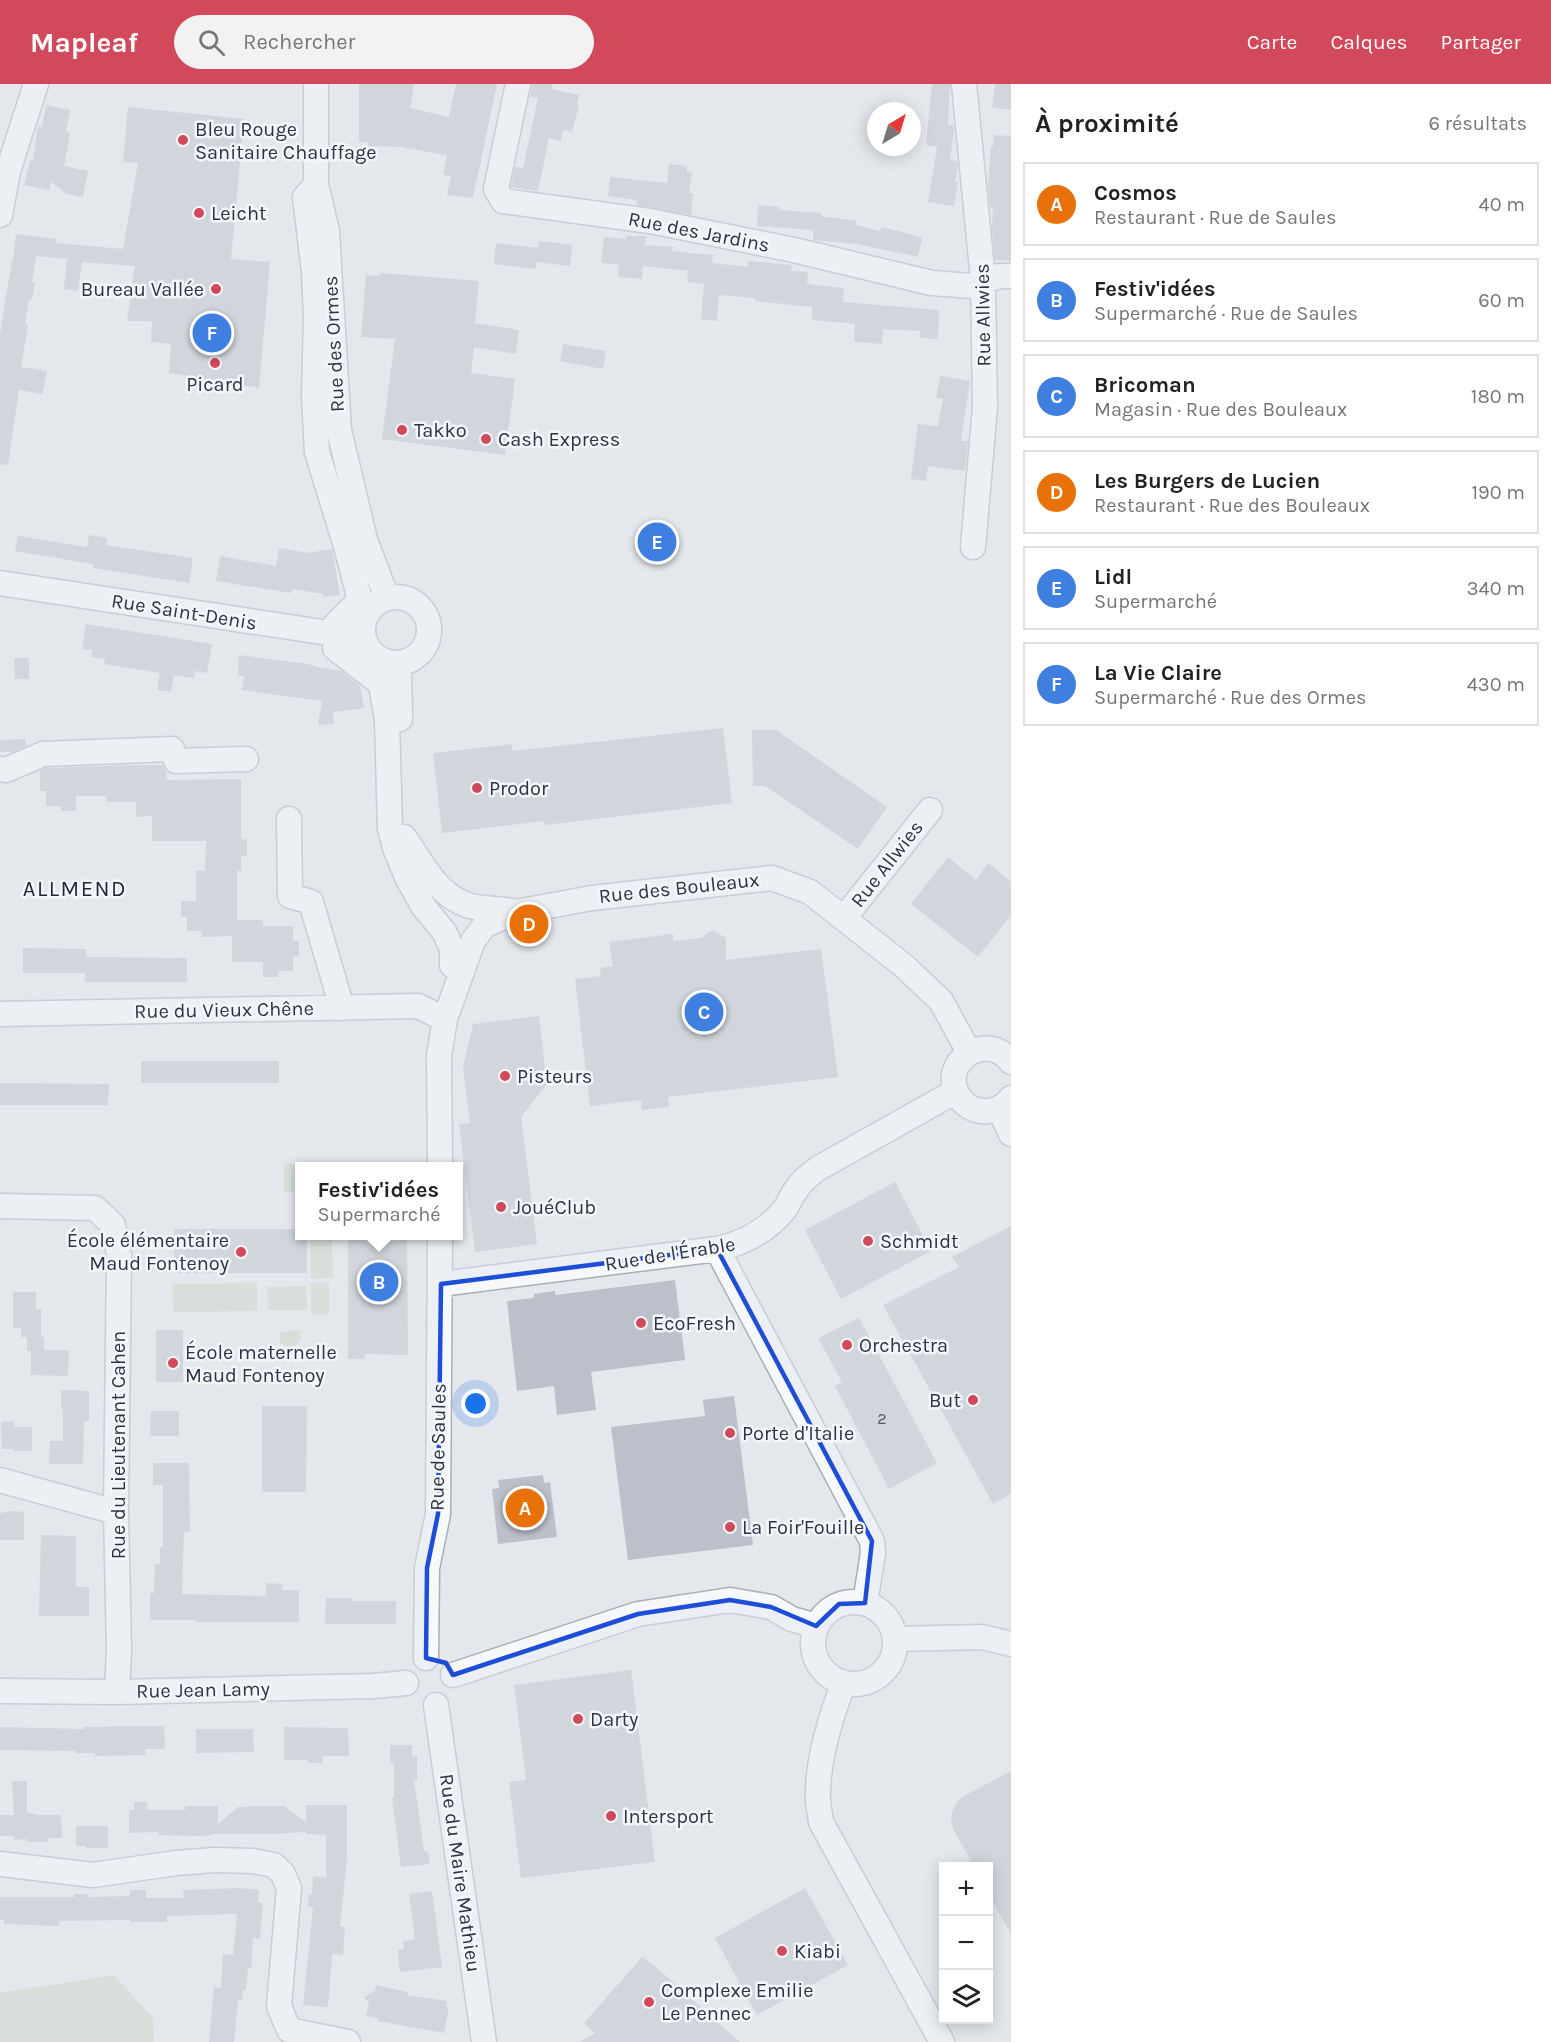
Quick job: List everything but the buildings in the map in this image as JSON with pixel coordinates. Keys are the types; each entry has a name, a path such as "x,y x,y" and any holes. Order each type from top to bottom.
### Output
{"street":[{"path":"0,215 8,171 36,84"},
{"name":"Rue des Ormes","path":"316,84 316,185 327,231 339,430 365,540 387,598"},
{"name":"Rue des Jardins","path":"518,84 496,189 503,201 650,221 794,250 932,283 972,286 983,280 1011,276"},
{"name":"Rue Allwies","path":"964,84 983,280 985,407 973,547"},
{"path":"316,185 305,196 314,272 316,316 314,396 317,452 346,546 358,596 355,605 335,625 340,635 335,648 381,684 387,720 390,829 407,878 423,906 446,933 452,949 452,965"},
{"name":"Rue Saint-Denis","path":"0,583 340,635 366,644"},
{"path":"396,597 413,602 426,615 429,625 426,646 410,661 399,664 379,659 366,644 363,633 364,622 369,611 377,603 387,598 396,597"},
{"path":"399,664 407,868 426,897 473,941"},
{"path":"0,769 6,770 42,753 171,749 176,761 246,759"},
{"name":"Rue Allwies","path":"844,918 930,810"},
{"path":"289,819 290,896 311,902 342,1008"},
{"path":"404,837 431,878 448,896 474,907 500,907 516,912"},
{"name":"Rue des Bouleaux","path":"473,941 485,925 516,912 592,898 772,878 810,892 904,966 941,1001 969,1052"},
{"path":"440,1162 439,1056 445,1019 473,941 467,904"},
{"name":"Rue du Vieux Chêne","path":"0,1014 418,1006 445,1019"},
{"path":"1011,1062 1000,1051 991,1048 969,1052 961,1059 954,1072 953,1082 961,1101 970,1108 980,1111 1005,1103 1011,1134"},
{"name":"Rue de l'Érable","path":"441,1284 717,1250 742,1243 768,1227 786,1209 796,1189 805,1178 819,1168 956,1091"},
{"name":"Rue du Lieutenant Cahen","path":"0,1206 95,1208 113,1225 119,1255 116,1512 119,1650 117,1692"},
{"name":"Rue de Saules","path":"426,1658 427,1568 438,1514 440,1240"},
{"path":"717,1250 872,1541 873,1552 865,1603"},
{"path":"0,1480 116,1512"},
{"path":"453,1675 638,1614 730,1600 771,1606 792,1619 816,1626"},
{"path":"865,1603 883,1613 890,1624 895,1639 894,1652 889,1664 879,1676 862,1683 844,1683 829,1675 817,1662 813,1645 816,1626 825,1613 839,1604 865,1603"},
{"path":"895,1639 982,1637 1011,1644"},
{"path":"426,1658 437,1658 446,1663 453,1675 453,1687 445,1700 436,1705 423,1705 411,1697 406,1683 408,1671 415,1662 426,1658"},
{"name":"Rue Jean Lamy","path":"0,1691 117,1692 373,1686 406,1683"},
{"path":"844,1683 832,1713 819,1778 818,1800 821,1822 942,2042"},
{"name":"Rue du Maire Mathieu","path":"436,1705 484,2042"},
{"path":"0,1864 93,1875 214,1860 253,1861 274,1865 283,1874 289,1888 279,2006 283,2018 290,2030 348,2042"}],"highlighted area":[{"path":"717,1249 872,1541 865,1603 839,1604 816,1626 771,1607 730,1600 638,1614 453,1675 446,1663 426,1658 427,1568 438,1514 441,1284"}],"green space":[{"path":"284,1164 295,1164 295,1192 284,1192"},
{"path":"310,1240 332,1240 333,1278 311,1279"},
{"path":"257,1283 257,1311 174,1312 172,1284"},
{"path":"311,1283 329,1283 329,1315 311,1314"},
{"path":"306,1286 307,1310 268,1310 267,1287"},
{"path":"300,1330 301,1339 292,1350 280,1343 279,1332"},
{"path":"114,1975 153,2018 154,2042 0,2042 0,1993"}],"place":[{"name":"Bleu Rouge Sanitaire Chauffage","path":"183,140"},
{"name":"Leicht","path":"199,213"},
{"name":"Bureau Vallée","path":"216,289"},
{"name":"La Vie Claire","path":"212,333"},
{"name":"Picard","path":"215,363"},
{"name":"Takko","path":"402,430"},
{"name":"Cash Express","path":"486,439"},
{"name":"Lidl","path":"657,542"},
{"name":"Prodor","path":"477,788"},
{"name":"Les Burgers de Lucien","path":"529,924"},
{"name":"Bricoman","path":"704,1012"},
{"name":"Pisteurs","path":"505,1076"},
{"name":"JouéClub","path":"501,1207"},
{"name":"Schmidt","path":"868,1241"},
{"name":"École élémentaire Maud Fontenoy","path":"241,1252"},
{"name":"Festiv'idées","path":"379,1282"},
{"name":"EcoFresh","path":"641,1323"},
{"name":"Orchestra","path":"847,1345"},
{"name":"École maternelle Maud Fontenoy","path":"173,1363"},
{"name":"But","path":"973,1400"},
{"name":"Porte d'Italie","path":"730,1433"},
{"name":"Cosmos","path":"525,1508"},
{"name":"La Foir'Fouille","path":"730,1527"},
{"name":"Darty","path":"578,1719"},
{"name":"Intersport","path":"611,1816"},
{"name":"Kiabi","path":"782,1951"},
{"name":"Complexe Emilie Le Pennec","path":"649,2002"}],"district":[{"name":"ALLMEND","path":"75,889"}]}
